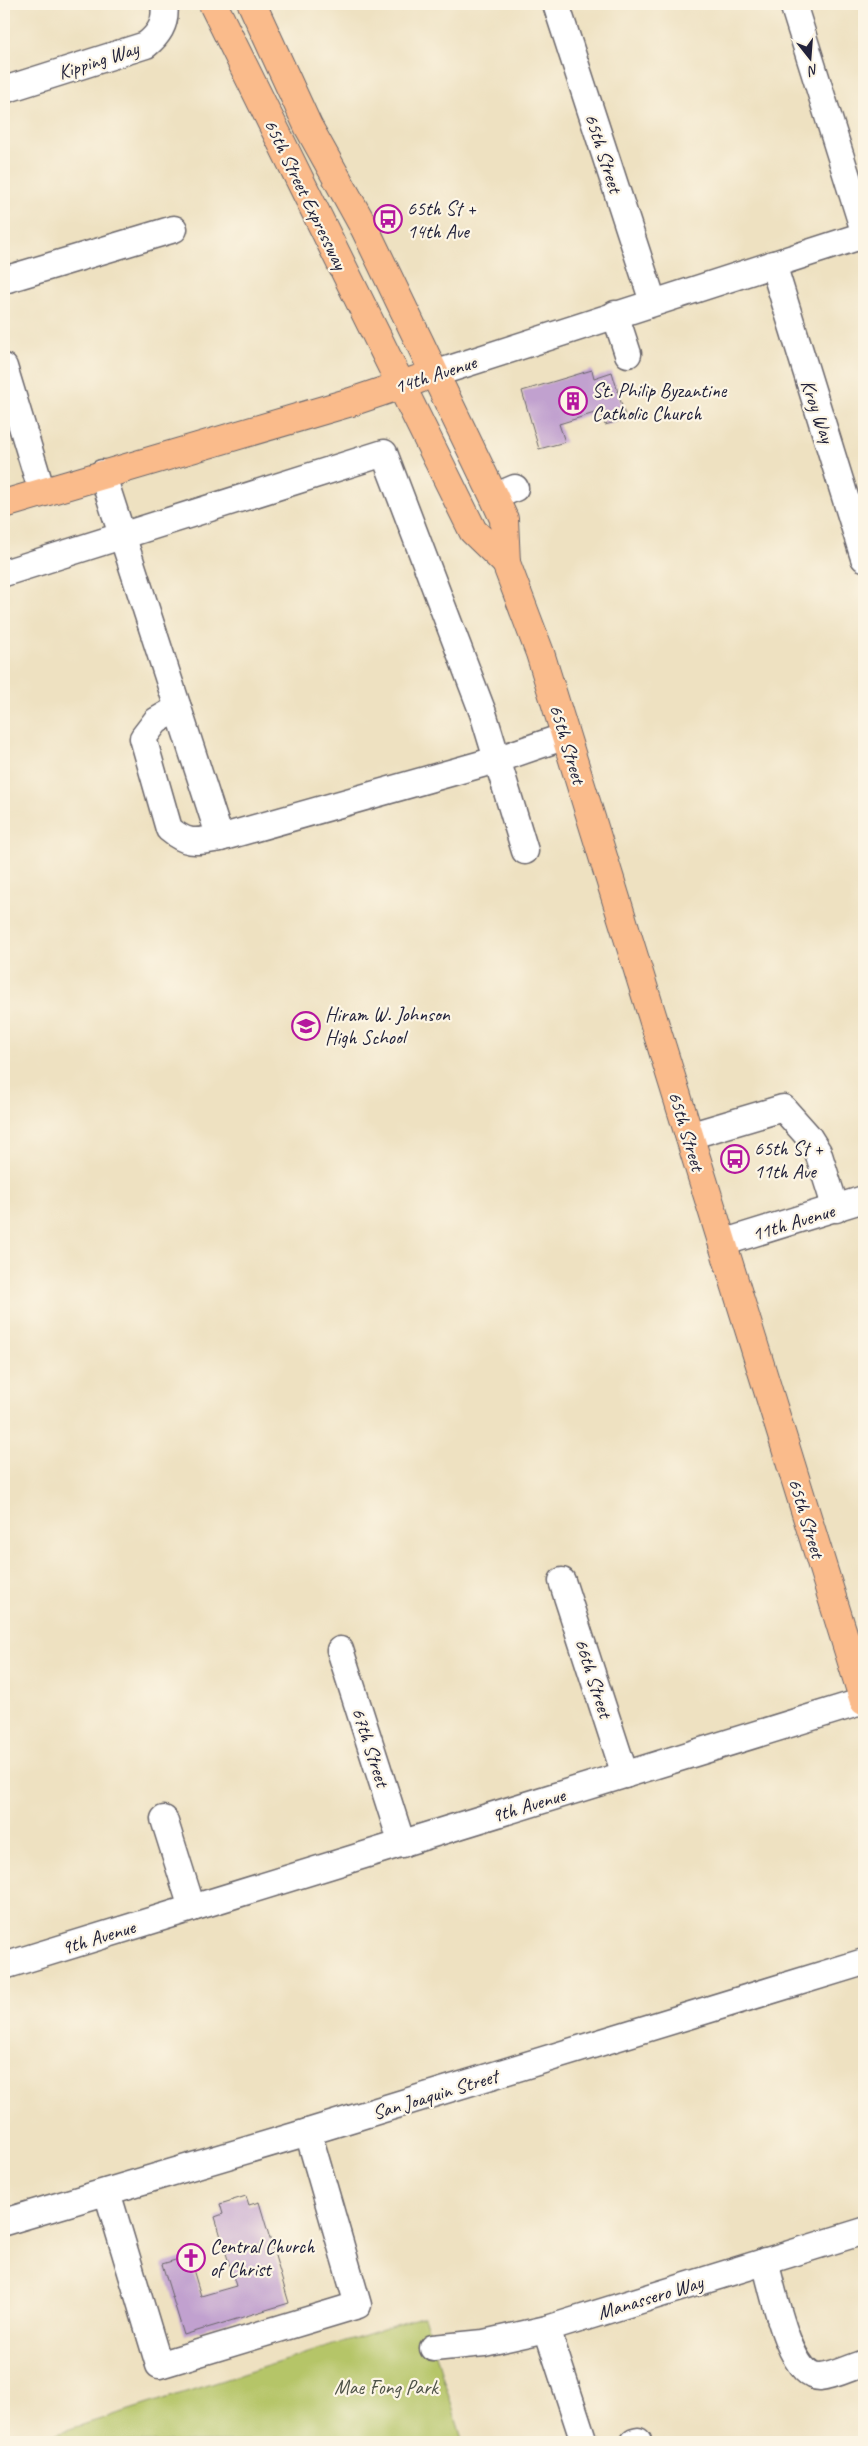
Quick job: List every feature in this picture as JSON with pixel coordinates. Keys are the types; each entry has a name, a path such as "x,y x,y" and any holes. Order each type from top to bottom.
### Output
{"main road":[{"name":"65th Street Expressway","path":"213,4 401,384"},
{"name":"65th Street Expressway","path":"252,4 308,126 365,229 434,374"},
{"name":"14th Avenue","path":"4,504 102,473 351,402 434,374"},
{"name":"65th Street","path":"434,374 505,492 506,563 544,668 864,1701"},
{"name":"65th Street","path":"401,384 473,531 506,563"}],"street":[{"name":"Kipping Way","path":"4,90 146,45 156,37 162,26 165,13 164,4"},
{"name":"65th Street","path":"556,4 653,302"},
{"path":"793,4 864,231"},
{"path":"4,280 174,228"},
{"name":"14th Avenue","path":"434,374 864,235"},
{"name":"Kroy Way","path":"773,264 864,558"},
{"path":"615,314 628,354"},
{"path":"4,367 42,492"},
{"path":"4,573 123,537 384,453 483,713 525,851"},
{"path":"102,473 220,838"},
{"path":"178,708 156,721 142,738 169,828 180,838 193,842 220,838 496,760 560,738"},
{"path":"689,1136 783,1108 808,1136 818,1152 836,1209"},
{"name":"11th Avenue","path":"722,1243 864,1199"},
{"name":"66th Street","path":"562,1581 625,1775"},
{"name":"67th Street","path":"340,1650 402,1844"},
{"name":"9th Avenue","path":"4,1966 864,1701"},
{"path":"164,1819 192,1908"},
{"name":"San Joaquin Street","path":"4,2222 308,2132 864,1962"},
{"path":"107,2192 159,2365 295,2325 358,2305 308,2132"},
{"name":"Manassero Way","path":"433,2348 491,2342 547,2329 864,2231"},
{"path":"765,2262 792,2352 801,2366 810,2375 821,2377 864,2363"},
{"path":"547,2329 567,2395 584,2442"}],"green space":[{"name":"Mae Fong Park","path":"424,2316 463,2442 29,2442"}],"building":[{"name":"St. Philip Byzantine Catholic Church","path":"592,370 594,378 612,372 626,419 605,425 601,411 559,424 565,442 539,449 522,391"},
{"path":"246,2196 249,2205 259,2202 289,2303 184,2335 162,2264 189,2256 201,2296 236,2286 215,2217 223,2214 220,2204"}],"place":[{"name":"65th St + 14th Ave","path":"388,219"},
{"name":"St. Philip Byzantine Catholic Church","path":"573,401"},
{"name":"Hiram W. Johnson High School","path":"306,1026"},
{"name":"65th St + 11th Ave","path":"735,1159"},
{"name":"Central Church of Christ","path":"191,2258"}]}
